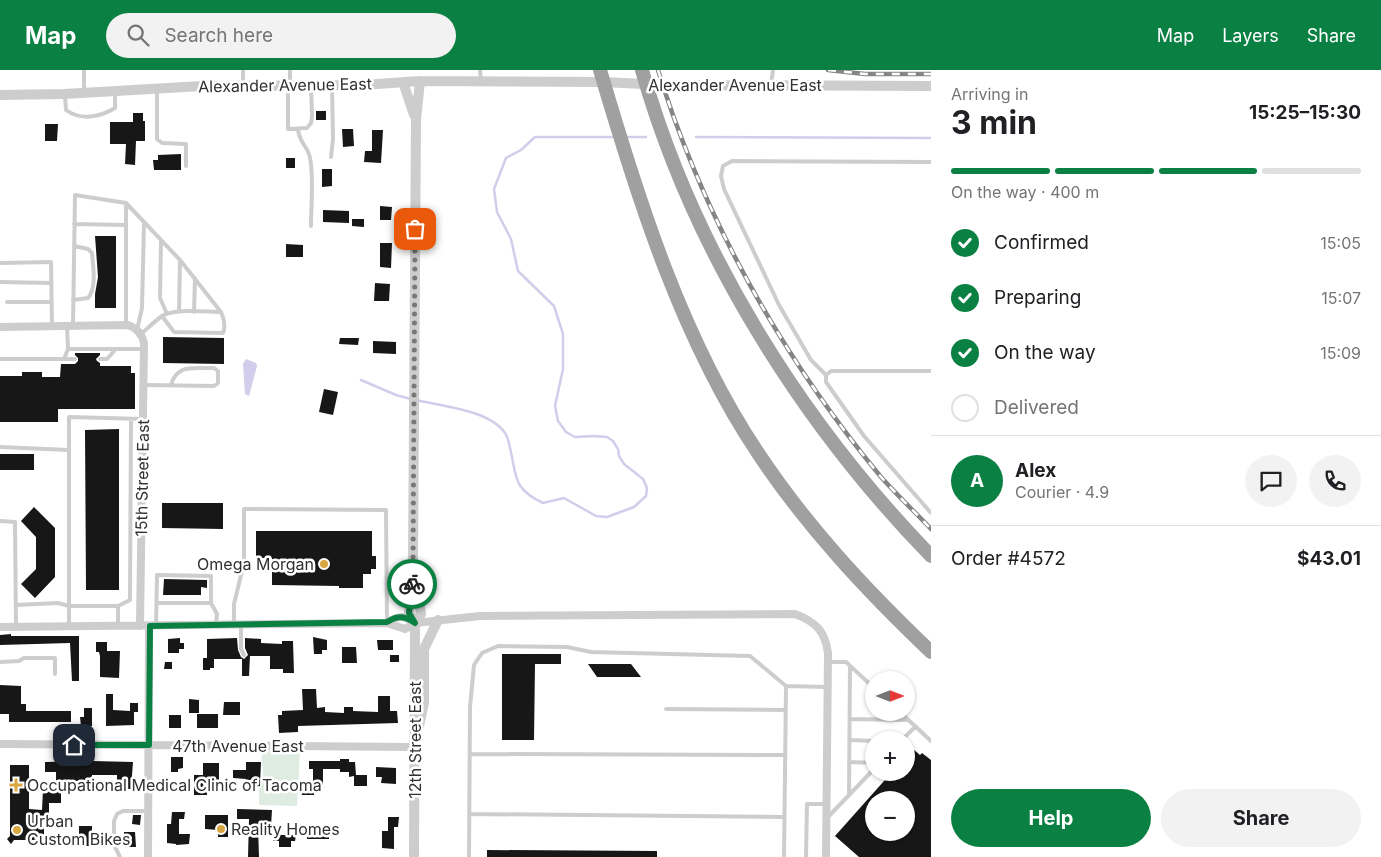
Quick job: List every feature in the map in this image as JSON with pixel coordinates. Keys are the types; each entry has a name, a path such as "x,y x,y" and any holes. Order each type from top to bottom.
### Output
{"highway":[{"path":"642,70 669,148 692,204 711,244 768,349 834,444 883,504 931,556"},
{"path":"602,76 657,244 688,324 710,372 744,432 775,478 814,529 861,583 931,652"}],"street":[{"name":"Alexander Avenue East","path":"0,95 64,94 202,86 332,86 420,81 481,81 602,76 646,84 931,86"},
{"name":"12th Street East","path":"414,857 415,623 409,613 413,566 416,120 420,81"},
{"name":"12th Street East","path":"403,82 416,120"},
{"path":"0,327 126,325 133,326 139,332"},
{"name":"15th Street East","path":"139,332 144,343 140,626"},
{"path":"0,627 387,622 405,629 415,623 480,616 795,614 809,619 826,639 828,662 826,857"},
{"path":"415,747 424,703 424,649 438,620"},
{"path":"148,857 153,626"},
{"name":"47th Avenue East","path":"0,744 415,747"}],"lane":[{"path":"84,70 84,93"},
{"path":"243,70 243,86"},
{"path":"290,70 288,129 307,128 311,123 311,86"},
{"path":"480,70 481,81"},
{"path":"771,85 773,70"},
{"path":"331,157 333,139 332,86"},
{"path":"157,89 157,140 162,143 186,144 186,166"},
{"path":"64,94 66,110 72,115 88,117 104,114 115,108 115,91"},
{"path":"298,129 299,139 307,150 310,161 311,226"},
{"path":"931,162 732,161 723,166 721,176 724,189 779,305 811,360 826,375 826,382 864,436 931,513"},
{"path":"64,359 68,349 73,300 75,195 126,203 180,260 221,312 224,324 223,333 174,332 165,315 160,298 161,240"},
{"path":"126,203 126,325"},
{"path":"139,332 142,308 144,222"},
{"path":"74,224 126,225"},
{"path":"73,300 88,298 93,287 92,253 88,249 74,246"},
{"path":"179,312 180,260"},
{"path":"0,263 51,262 52,326"},
{"path":"194,278 194,312"},
{"path":"0,282 51,283"},
{"path":"7,302 51,302"},
{"path":"139,332 165,315 179,312 221,312"},
{"path":"68,349 144,349"},
{"path":"100,359 107,359 116,349"},
{"path":"0,359 75,359"},
{"path":"144,385 214,386 218,383 218,371 214,368 181,370 174,375 171,385"},
{"path":"826,375 831,372 931,371"},
{"path":"68,627 69,418 143,419"},
{"path":"16,605 58,603 69,606 118,606 130,600 131,419"},
{"path":"0,448 69,450"},
{"path":"130,472 142,472"},
{"path":"244,655 241,649 234,604 244,563 244,509 386,510 387,622"},
{"path":"130,515 142,515"},
{"path":"0,521 16,522 16,627"},
{"path":"153,626 157,603 157,575 211,576 211,603 217,614 216,625"},
{"path":"130,580 141,583"},
{"path":"157,603 211,603"},
{"path":"118,606 118,626"},
{"path":"469,857 470,707 474,665 482,653 498,646 567,647 591,652 750,656 786,686 828,687"},
{"path":"0,662 19,661 24,658 55,658 55,674"},
{"path":"828,662 846,662 865,680"},
{"path":"849,795 850,667"},
{"path":"784,857 786,686"},
{"path":"666,709 785,710"},
{"path":"850,719 865,719"},
{"path":"909,721 931,741"},
{"path":"911,731 915,727"},
{"path":"850,740 865,741"},
{"path":"470,754 785,755"},
{"path":"850,762 865,763"},
{"path":"827,818 865,778"},
{"path":"806,857 807,804 827,804"},
{"path":"120,857 114,845 114,820 117,814 123,811 148,811"},
{"path":"469,814 784,817"}],"shaded area":[{"path":"246,359 256,363 257,366 249,396 245,394 243,364"},
{"path":"261,749 300,751 297,806 259,805 259,791 263,772"}],"building":[{"path":"316,111 326,111 326,120 316,120"},
{"path":"133,113 143,113 143,121 145,121 145,141 136,141 135,165 125,164 126,144 110,144 110,122 133,122"},
{"path":"45,124 58,124 57,141 45,141"},
{"path":"342,129 353,129 354,146 343,147"},
{"path":"372,130 383,130 381,163 364,162 365,151 372,151"},
{"path":"181,154 181,170 154,170 153,160 158,160 158,155"},
{"path":"286,158 295,158 295,168 286,168"},
{"path":"322,169 332,169 332,186 322,187"},
{"path":"380,206 392,207 391,220 380,220"},
{"path":"323,210 349,211 349,223 323,222"},
{"path":"352,219 364,219 364,227 352,226"},
{"path":"95,236 116,236 116,308 95,308 98,277"},
{"path":"380,243 392,243 391,268 380,267"},
{"path":"286,244 303,245 303,257 286,257"},
{"path":"375,283 390,284 389,301 374,301"},
{"path":"163,337 224,338 224,364 163,363"},
{"path":"340,338 359,338 358,345 339,344"},
{"path":"373,341 396,342 396,354 373,353"},
{"path":"75,353 100,353 96,359 100,366 131,366 131,373 135,373 135,409 58,409 58,422 0,422 0,376 22,376 22,372 42,372 42,377 60,377 61,364 75,364 78,361"},
{"path":"324,389 338,392 333,415 319,412"},
{"path":"119,429 119,590 86,590 85,430"},
{"path":"0,454 34,454 34,470 0,470"},
{"path":"162,503 223,503 223,529 162,528"},
{"path":"34,507 55,528 55,577 35,598 21,584 36,569 36,537 21,521"},
{"name":"Omega Morgan","path":"256,531 372,531 372,556 376,556 376,569 371,569 371,574 363,574 363,588 272,585 272,558 256,558"},
{"path":"164,579 207,580 207,588 201,587 201,595 163,595"},
{"path":"11,634 11,636 79,636 79,681 72,681 70,643 0,645 0,635"},
{"path":"313,637 327,640 327,650 322,650 322,654 314,654"},
{"path":"180,638 180,643 184,643 184,649 179,649 179,653 168,653 168,639"},
{"path":"237,638 238,650 244,659 248,655 245,648 245,638 261,639 261,643 282,644 282,641 293,641 294,673 283,673 283,669 270,669 270,656 250,656 249,676 242,676 242,659 214,659 214,668 203,670 203,658 207,658 207,639"},
{"path":"377,640 393,640 393,650 378,650"},
{"path":"96,642 107,642 107,651 120,651 119,678 100,677 100,656 99,652 96,652"},
{"path":"342,647 356,647 357,663 342,663"},
{"path":"502,654 561,654 561,664 535,664 534,740 502,740"},
{"path":"390,655 399,655 399,662 390,662"},
{"path":"165,662 172,662 172,669 164,669"},
{"path":"588,664 631,664 641,677 597,677"},
{"path":"0,685 21,686 21,704 26,704 26,711 71,711 71,722 9,722 9,714 0,714"},
{"path":"302,689 316,689 317,708 325,707 325,712 344,713 344,707 353,707 353,711 378,712 378,696 390,696 390,711 397,711 398,723 298,726 298,732 279,733 278,715 282,715 282,711 303,710"},
{"path":"106,694 113,694 113,710 130,711 130,703 138,703 138,712 134,712 134,725 106,726"},
{"path":"189,699 199,700 199,713 189,713"},
{"path":"224,702 240,702 240,715 223,715"},
{"path":"84,708 92,708 92,726 81,726 80,717 84,717"},
{"path":"197,714 218,714 218,728 197,728"},
{"path":"169,715 181,715 181,728 169,728"},
{"path":"915,751 920,755 922,753 931,760 931,857 859,857 835,836 865,802 865,841 915,841 915,791 875,791 884,781 915,781"},
{"path":"171,757 183,757 183,768 178,769 178,772 171,772"},
{"path":"340,759 349,759 349,762 355,762 356,775 367,775 367,786 354,786 354,776 349,777 349,772 340,772 340,769 323,769 323,786 313,786 313,769 309,769 309,761 340,761"},
{"path":"45,762 133,762 131,789 117,789 117,775 92,775 92,780 56,783 56,772 45,772"},
{"path":"246,762 261,762 260,786 251,787 251,782 246,782 246,779 233,778 233,770 246,770"},
{"path":"203,763 219,763 219,787 207,787 207,795 194,795 194,775 203,775"},
{"path":"10,765 29,765 29,809 42,810 43,789 61,789 61,803 49,803 49,817 44,817 44,840 14,840 11,844 7,839 10,836"},
{"path":"376,767 396,768 396,784 381,783 382,777 376,777"},
{"path":"313,787 314,795 302,795 301,788"},
{"path":"237,809 272,810 271,826 258,826 259,857 248,857 249,819 237,819"},
{"path":"172,812 185,812 184,819 179,819 179,834 190,834 189,844 176,845 167,843 167,824 171,824"},
{"path":"133,815 141,815 140,825 132,824"},
{"path":"205,815 228,815 228,837 218,837 218,830 205,829"},
{"path":"388,817 399,817 398,827 394,827 394,849 382,848 382,831 388,831"},
{"path":"79,826 92,826 92,846 56,846 56,837 79,837"},
{"path":"307,826 329,826 329,839 307,839"},
{"path":"273,831 281,832 281,835 296,835 295,841 291,841 291,847 279,847 279,841 273,841"},
{"path":"124,832 135,832 136,847 124,847 124,843 121,843 121,836 124,836"},
{"path":"487,850 657,851 657,857 487,857"}],"waterway":[{"path":"416,400 464,410 477,414 498,425 508,438 515,474 521,487 533,498 543,503 564,498 596,516 607,517 634,507 646,496 647,488 643,479 624,464 613,441 607,437 575,437 566,432 558,421 555,406 563,369 563,334 554,306 518,271 511,239 497,212 494,189 506,158 521,150 535,137 614,137"},
{"path":"625,137 646,137"},
{"path":"696,137 931,138"},
{"path":"361,380 396,395 411,399"}],"railway":[{"path":"658,70 698,180 723,233 779,335 811,384 881,477 931,529"},
{"path":"828,70 865,74 931,74"}],"way so far":[{"path":"412,584 415,229"}],"place":[{"name":"Omega Morgan","path":"324,564"},
{"name":"Occupational Medical Clinic of Tacoma","path":"16,785"},
{"name":"Reality Homes","path":"221,829"},
{"name":"Urban Custom Bikes","path":"17,830"}],"route":[{"path":"74,745 149,745 150,626 387,622 401,616 415,623 409,613 412,584"}]}
